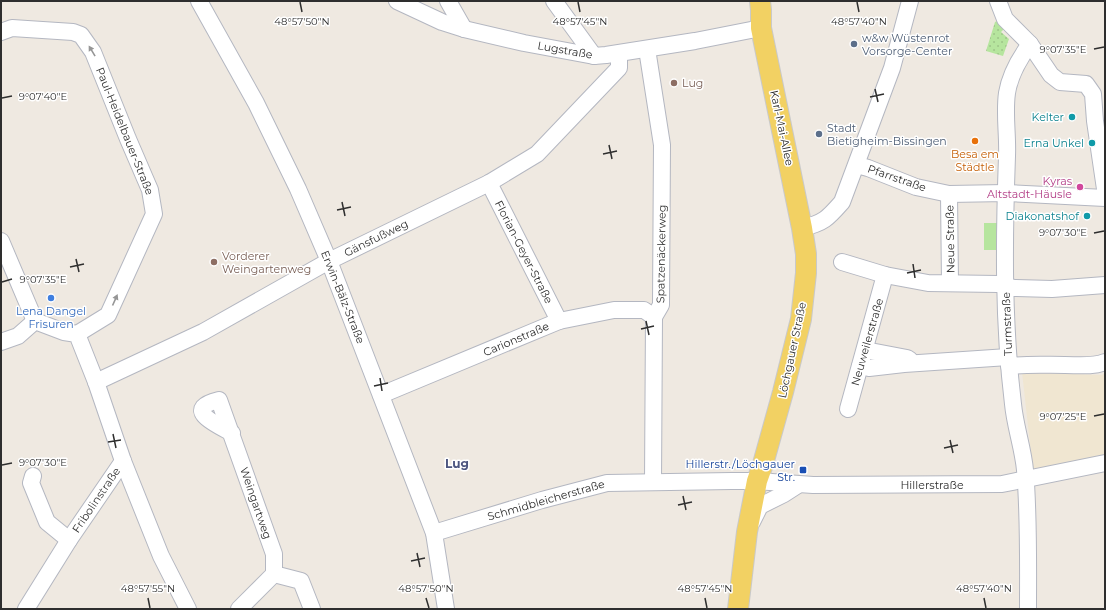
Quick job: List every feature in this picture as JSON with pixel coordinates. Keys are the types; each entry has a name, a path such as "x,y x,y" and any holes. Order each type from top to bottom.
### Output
{"main road":[{"name":"Karl-Mai-Allee","path":"749,1 761,28"},
{"name":"Karl-Mai-Allee","path":"760,1 761,28 802,228"},
{"name":"Löchgauer Straße","path":"738,609 746,532 757,481 777,414 801,319 806,273 806,254 802,228"}],"street":[{"name":"Erwin-Bälz-Straße","path":"199,1 256,103 298,189 329,261 434,533 446,609"},
{"name":"Lugstraße","path":"397,1 442,22 464,29 524,43 594,56 619,54 761,28"},
{"path":"448,1 464,29"},
{"path":"554,1 594,56"},
{"path":"802,228 823,222 842,202 892,68 910,1"},
{"path":"998,1 1005,19 1030,44 1045,67 1055,78 1060,82 1086,84 1099,93 1095,121 1105,189"},
{"name":"Paul-Heidelbauer-Straße","path":"1,32 12,28 73,32 81,35 93,52 150,190 154,214 108,315 77,334"},
{"name":"Turmstraße","path":"1028,609 1028,527 1026,480 1013,406 1009,362 1006,286 1006,111 1007,93 1010,81 1018,61 1030,44"},
{"name":"Spatzenäckerweg","path":"647,49 662,145 661,305 654,317 653,482"},
{"name":"Gänsfußweg","path":"96,382 203,332 329,261 489,183 537,154 619,68 619,54"},
{"name":"Pfarrstraße","path":"856,165 868,168 916,187 949,194 1006,193 1105,198"},
{"name":"Florian-Geyer-Straße","path":"489,183 559,321"},
{"name":"Neue Straße","path":"949,194 950,283"},
{"path":"1,241 35,321 64,332 77,334 96,382 123,461 161,556 188,609"},
{"path":"842,262 885,275 928,283 998,284 1014,288 1052,289 1105,285"},
{"name":"Neuweilerstraße","path":"848,409 885,275"},
{"name":"Carionstraße","path":"381,395 559,321 614,310 644,310 654,317"},
{"path":"1,342 18,336 35,321"},
{"path":"865,350 907,358 915,364"},
{"path":"860,366 869,368 915,364 1009,362 1024,364 1102,363"},
{"name":"Weingartweg","path":"232,433 274,554 274,574"},
{"name":"Fribolinstraße","path":"26,609 69,540 123,461"},
{"name":"Hillerstraße","path":"757,481 798,485 1002,484 1105,463"},
{"name":"Fribolinstraße","path":"33,476 31,483 47,522 69,540"},
{"name":"Schmidbleicherstraße","path":"434,533 542,500 607,483 757,481"},
{"path":"746,532 760,506 798,485"},
{"path":"239,609 274,574 300,581 312,609"}],"shaded area":[{"path":"1022,372 1102,375 1105,373 1105,456 1033,471"}],"green space":[{"path":"997,21 1005,28 1001,32 1009,39 1003,56 986,51 995,22"},
{"path":"984,223 1002,223 1002,250 984,250"}],"place":[{"name":"w&w Wüstenrot Vorsorge-Center","path":"854,44"},
{"name":"Lug","path":"674,83"},
{"name":"Kelter","path":"1072,117"},
{"name":"Stadt Bietigheim-Bissingen","path":"819,134"},
{"name":"Besa em Städtle","path":"975,141"},
{"name":"Erna Unkel","path":"1092,143"},
{"name":"Kyras Altstadt-Häusle","path":"1080,187"},
{"name":"Diakonatshof","path":"1087,216"},
{"name":"Vorderer Weingartenweg","path":"214,262"},
{"name":"Lena Dangel Frisuren","path":"51,298"},
{"name":"Hillerstr./Löchgauer Str.","path":"803,470"}],"district":[{"name":"Lug","path":"457,464"}]}
